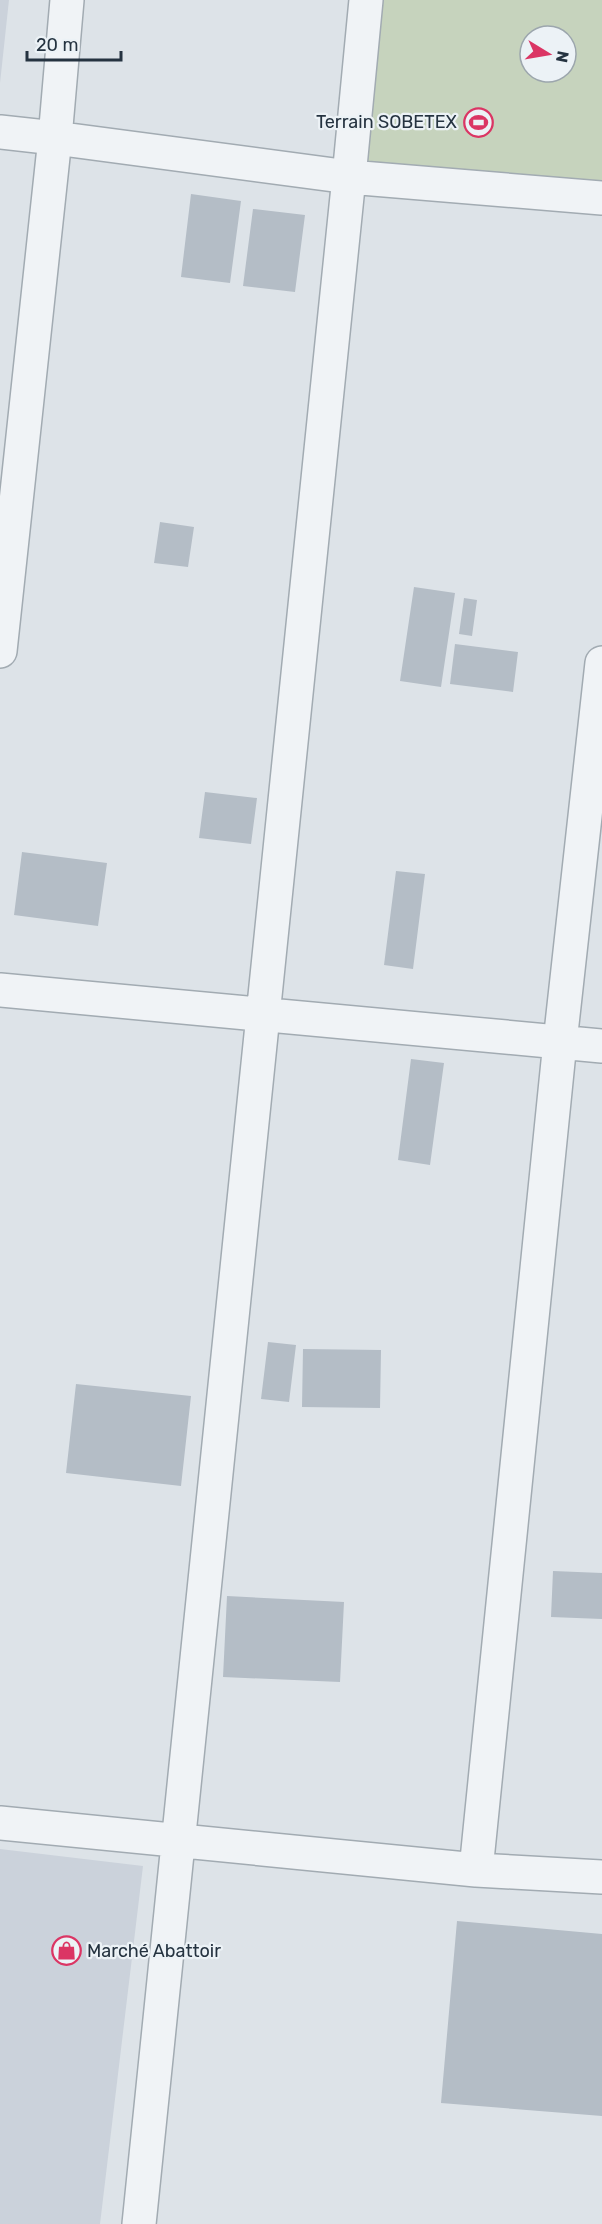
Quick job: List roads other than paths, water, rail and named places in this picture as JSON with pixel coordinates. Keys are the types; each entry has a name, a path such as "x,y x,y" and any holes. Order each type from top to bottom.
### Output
{"street":[{"path":"0,651 55,138 67,0"},
{"path":"139,2224 350,177 366,0"},
{"path":"0,132 350,177 602,198"},
{"path":"476,1870 560,1042 602,663"},
{"path":"0,990 602,1046"},
{"path":"0,1824 476,1870 602,1877"}],"place":[{"name":"Terrain SOBETEX","path":"478,122"},
{"name":"Marché Abattoir","path":"66,1951"}]}
